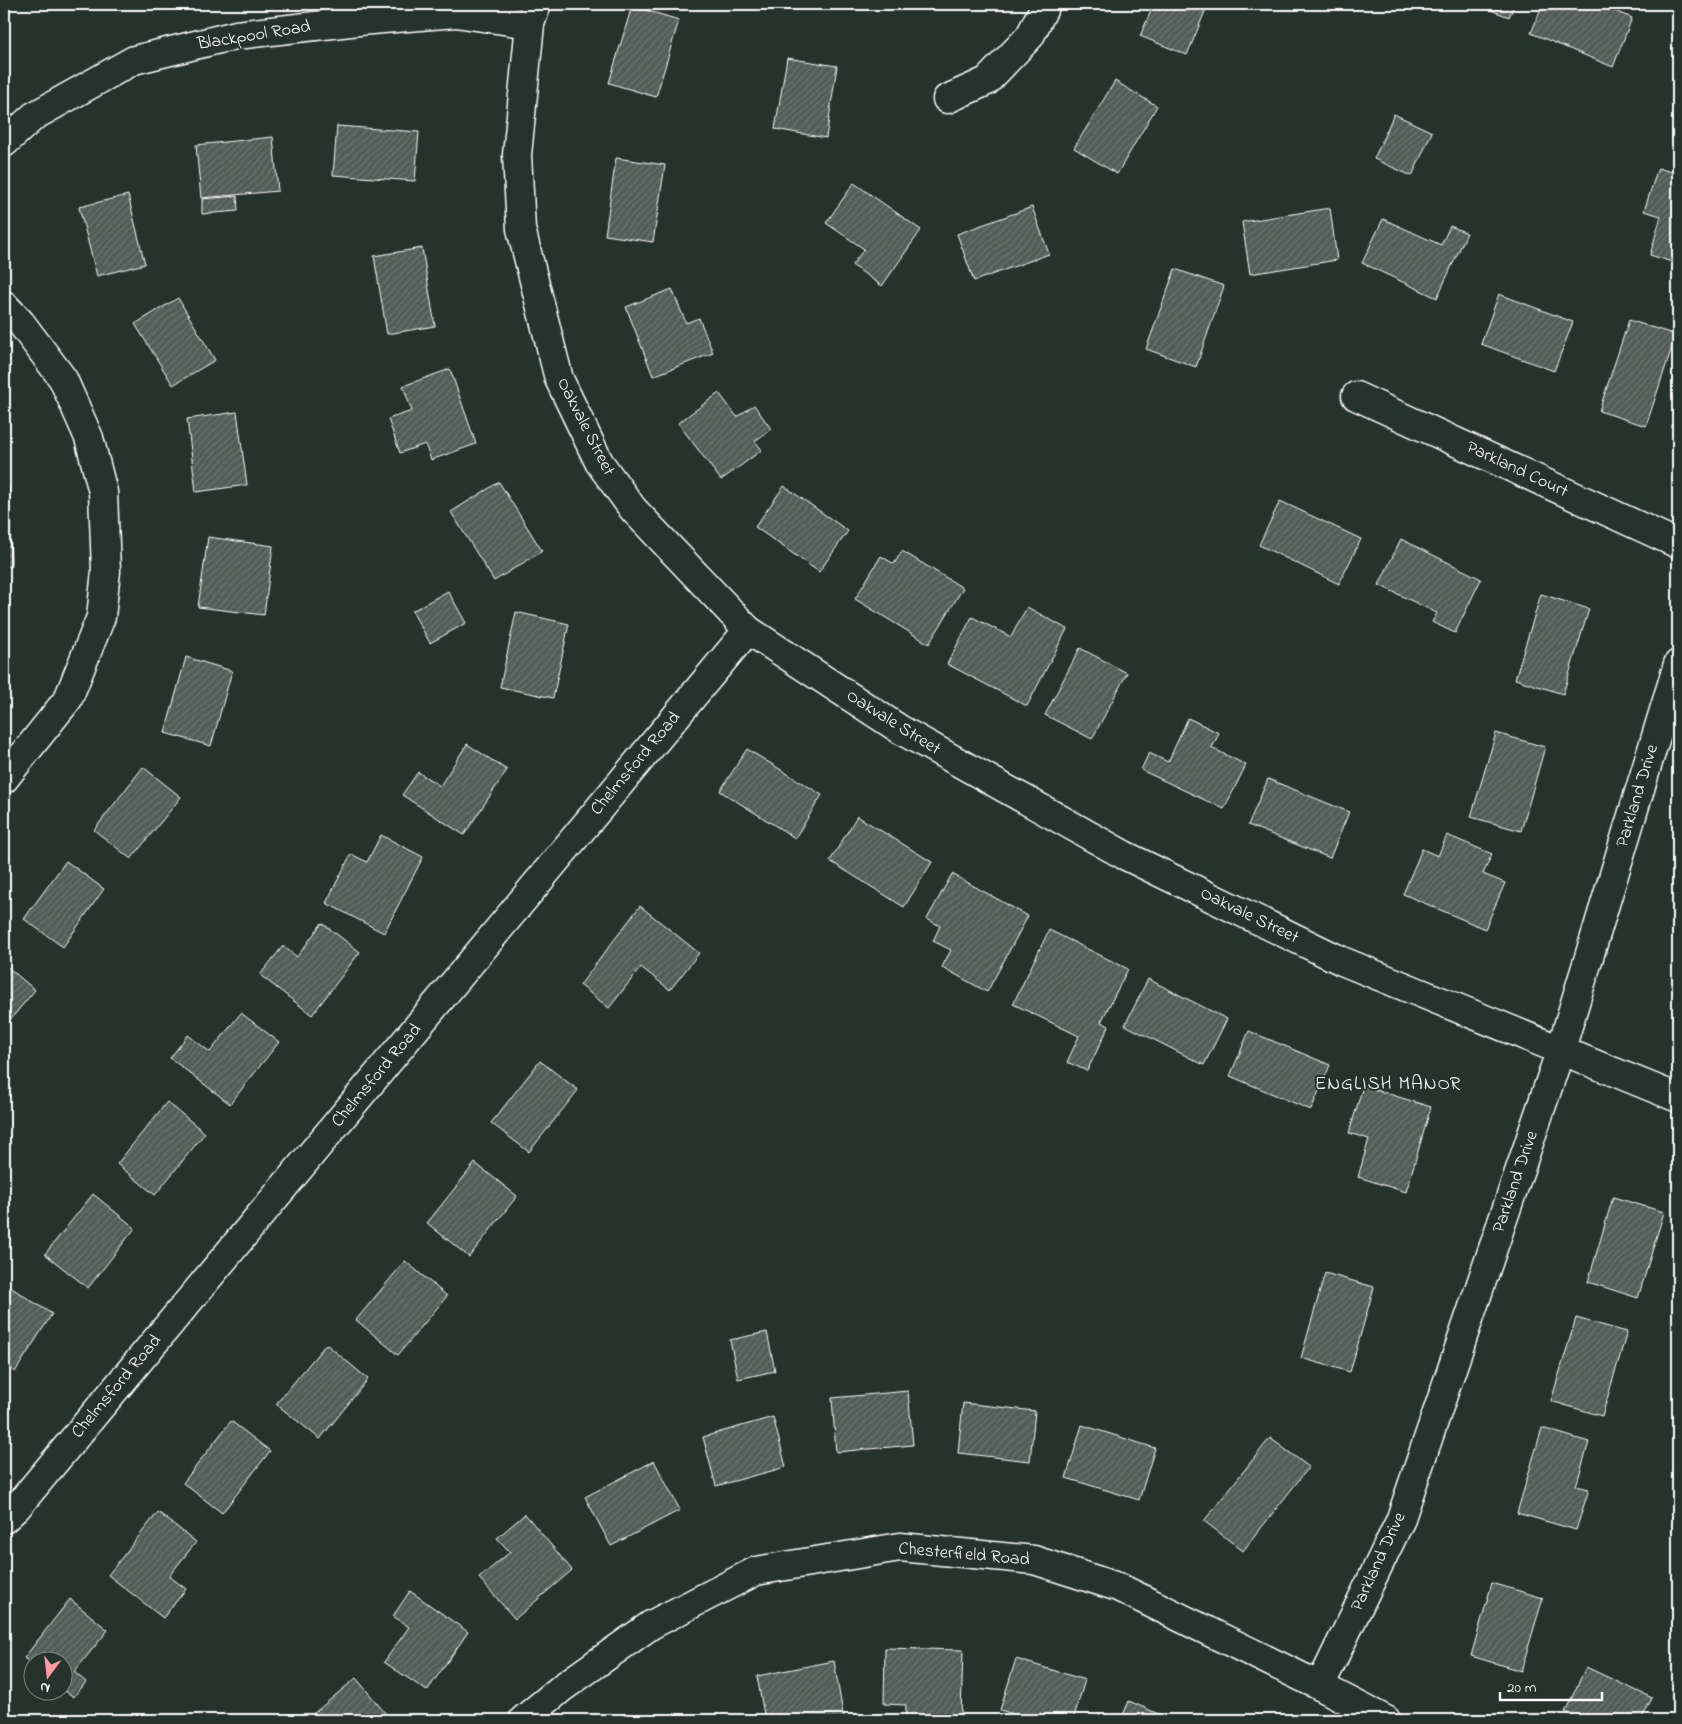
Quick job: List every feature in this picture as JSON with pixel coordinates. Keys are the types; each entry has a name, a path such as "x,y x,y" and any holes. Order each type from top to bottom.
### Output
{"street":[{"path":"947,99 987,81 1030,36 1046,4"},
{"name":"Blackpool Road","path":"4,143 34,116 134,60 236,35 359,20 456,13 534,14"},
{"name":"Oakvale Street","path":"534,14 516,155 521,229 558,379 599,462 633,509 748,630 901,730 1124,855 1342,961 1678,1098"},
{"path":"4,304 22,323 63,379 89,438 103,492 106,571 101,617 68,699 4,779"},
{"name":"Parkland Court","path":"1356,396 1678,544"},
{"name":"Chelmsford Road","path":"4,1519 17,1507 748,630"},
{"name":"Parkland Drive","path":"1320,1686 1400,1521 1561,1049 1678,664"},
{"name":"Chesterfield Road","path":"523,1720 564,1687 651,1625 756,1572 900,1547 1034,1560 1118,1587 1386,1720"}],"building":[{"path":"1154,4 1208,4 1187,55 1140,36"},
{"path":"1475,4 1515,4 1509,17"},
{"path":"1543,4 1597,4 1632,18 1613,67 1531,33"},
{"path":"632,6 679,20 656,97 609,83"},
{"path":"787,58 837,66 826,138 775,129"},
{"path":"1115,81 1157,106 1117,174 1074,148"},
{"path":"1394,114 1432,132 1412,176 1374,159"},
{"path":"337,126 419,132 415,181 333,175"},
{"path":"273,137 278,191 201,198 196,145"},
{"path":"616,158 665,165 653,242 605,235"},
{"path":"1658,168 1678,174 1678,264 1650,255 1661,216 1644,211"},
{"path":"854,183 921,230 882,286 852,265 864,249 826,223"},
{"path":"128,195 145,264 97,276 79,207"},
{"path":"237,196 238,211 202,214 202,199"},
{"path":"1032,207 1049,254 974,281 957,234"},
{"path":"1330,208 1337,260 1250,274 1242,222"},
{"path":"1383,219 1441,245 1450,226 1467,233 1437,298 1362,263"},
{"path":"422,248 435,326 387,334 374,256"},
{"path":"1175,269 1224,286 1196,367 1146,349"},
{"path":"672,289 686,323 699,318 713,353 653,376 626,307"},
{"path":"1499,294 1573,322 1554,371 1481,344"},
{"path":"178,298 215,360 173,385 135,324"},
{"path":"1629,320 1676,335 1646,426 1599,411"},
{"path":"450,369 476,444 431,460 425,444 400,453 388,419 412,411 403,386"},
{"path":"719,393 737,417 754,405 771,429 755,441 762,450 721,480 678,423"},
{"path":"237,412 247,485 196,492 187,419"},
{"path":"499,482 542,551 494,581 451,512"},
{"path":"784,486 848,531 819,572 755,527"},
{"path":"4,487 9,487 11,566 4,566"},
{"path":"1280,501 1361,539 1339,584 1259,545"},
{"path":"208,537 273,546 264,615 198,607"},
{"path":"1401,539 1481,579 1455,633 1432,622 1437,613 1379,585"},
{"path":"902,551 963,588 929,644 855,599 881,556 894,564"},
{"path":"448,591 466,623 430,643 412,611"},
{"path":"1541,594 1589,609 1563,694 1515,679"},
{"path":"1027,607 1067,629 1027,706 947,664 972,617 1011,637"},
{"path":"516,612 569,624 553,698 500,687"},
{"path":"1080,648 1127,673 1092,739 1045,715"},
{"path":"186,657 232,671 211,746 165,733"},
{"path":"1188,718 1219,733 1212,748 1246,765 1224,809 1141,770 1149,753 1168,762"},
{"path":"1496,733 1545,747 1521,831 1471,817"},
{"path":"467,744 507,770 464,835 402,795 418,772 440,786"},
{"path":"747,749 822,795 795,838 720,791"},
{"path":"143,767 181,797 131,859 94,830"},
{"path":"1268,779 1349,812 1330,858 1248,825"},
{"path":"857,816 932,862 904,907 830,861"},
{"path":"381,835 423,857 384,933 326,903 351,854 367,862"},
{"path":"1447,835 1492,854 1483,874 1505,883 1485,929 1403,894 1422,849 1438,856"},
{"path":"66,861 104,889 63,947 24,919"},
{"path":"952,874 1028,916 987,992 942,967 951,950 933,941 940,926 927,919"},
{"path":"640,906 699,953 670,990 641,967 609,1008 580,985"},
{"path":"322,923 360,952 312,1015 260,975 283,946 297,957"},
{"path":"1049,930 1128,969 1101,1022 1109,1026 1087,1071 1067,1062 1079,1036 1013,1004"},
{"path":"4,964 35,990 4,1027"},
{"path":"1148,979 1227,1019 1204,1065 1125,1025"},
{"path":"241,1013 279,1042 230,1104 170,1058 188,1035 210,1052"},
{"path":"1249,1031 1330,1065 1311,1110 1230,1076"},
{"path":"540,1061 578,1090 529,1152 491,1123"},
{"path":"1363,1086 1431,1107 1406,1192 1358,1177 1369,1139 1349,1133"},
{"path":"167,1102 205,1133 155,1195 117,1164"},
{"path":"475,1163 517,1196 469,1257 427,1223"},
{"path":"93,1194 135,1228 88,1288 45,1254"},
{"path":"1613,1197 1664,1212 1638,1298 1588,1282"},
{"path":"405,1261 447,1296 398,1355 356,1320"},
{"path":"1325,1273 1374,1287 1350,1372 1301,1358"},
{"path":"10,1287 52,1314 15,1372 4,1365 4,1297"},
{"path":"1576,1318 1627,1332 1602,1416 1551,1401"},
{"path":"767,1332 775,1371 738,1379 730,1340"},
{"path":"326,1344 368,1379 320,1439 276,1404"},
{"path":"908,1391 913,1445 836,1452 832,1398"},
{"path":"963,1403 1035,1411 1030,1461 958,1453"},
{"path":"773,1417 786,1467 716,1486 703,1437"},
{"path":"231,1421 270,1451 222,1513 183,1483"},
{"path":"1082,1425 1155,1448 1139,1500 1066,1478"},
{"path":"1542,1428 1589,1442 1576,1486 1589,1489 1576,1530 1517,1513"},
{"path":"1270,1438 1309,1467 1243,1551 1204,1521"},
{"path":"654,1461 680,1510 611,1546 585,1497"},
{"path":"158,1512 196,1542 169,1576 186,1589 163,1618 108,1575"},
{"path":"525,1514 572,1570 515,1619 479,1578 510,1552 497,1538"},
{"path":"1492,1583 1543,1598 1521,1671 1471,1656"},
{"path":"410,1591 468,1632 427,1691 384,1662 409,1627 393,1616"},
{"path":"70,1599 108,1630 74,1672 86,1682 74,1697 72,1696 72,1652 29,1652"},
{"path":"885,1648 963,1650 961,1715 927,1714 927,1720 905,1720 906,1705 884,1704"},
{"path":"1016,1659 1085,1680 1073,1720 1033,1720 1000,1710"},
{"path":"834,1661 844,1720 765,1720 757,1676"},
{"path":"1586,1667 1652,1698 1641,1720 1581,1720 1565,1712"},
{"path":"356,1678 391,1720 306,1720"},
{"path":"1129,1701 1172,1720 1121,1720"},
{"path":"708,1714 712,1720 699,1720"}],"district":[{"name":"ENGLISH MANOR","path":"1388,1084"}]}
